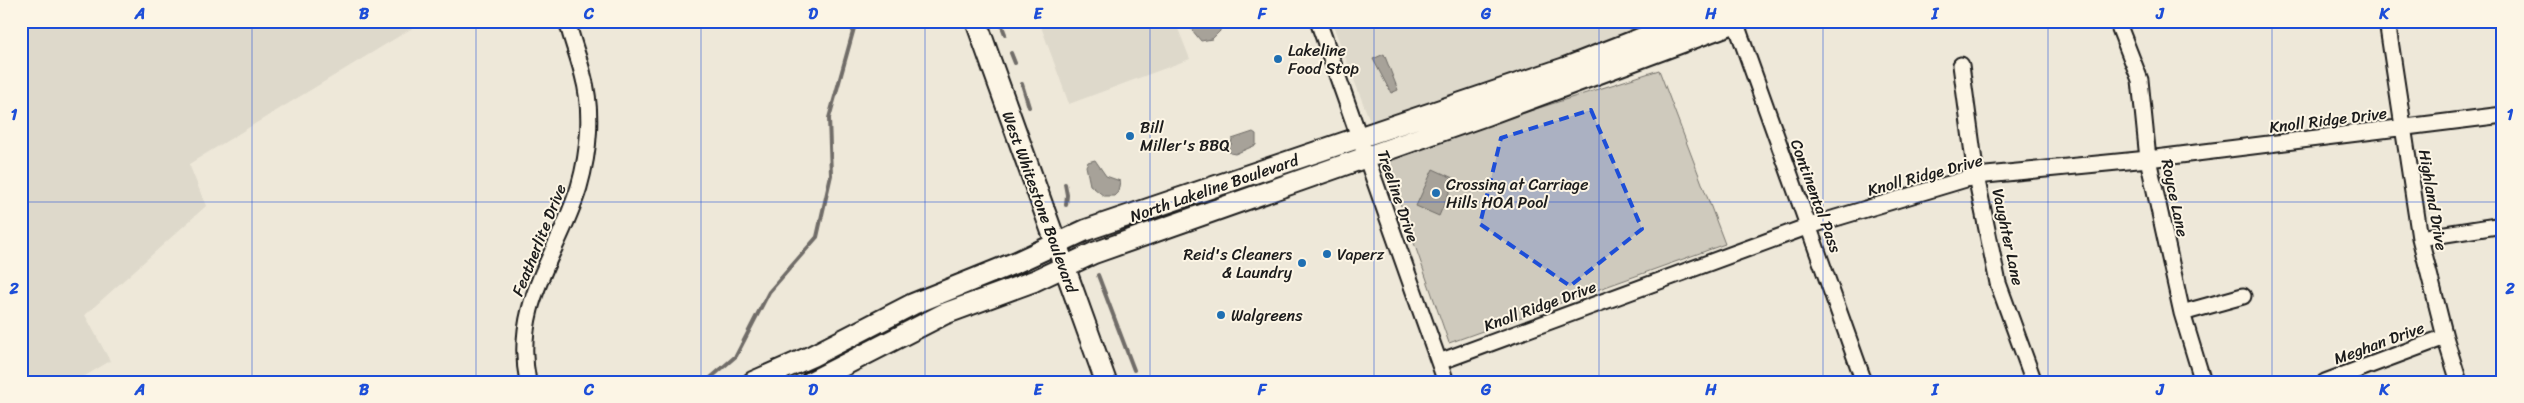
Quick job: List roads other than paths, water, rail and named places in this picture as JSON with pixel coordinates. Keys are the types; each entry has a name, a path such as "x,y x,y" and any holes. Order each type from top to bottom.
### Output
{"main road":[{"name":"West Whitestone Boulevard","path":"976,21 1054,244 1106,382"},
{"name":"North Lakeline Boulevard","path":"811,382 944,314 1034,281 1094,253 1686,21"},
{"name":"North Lakeline Boulevard","path":"753,382 812,356 913,304 1086,230 1363,148 1736,22"}],"street":[{"name":"Treeline Drive","path":"1318,21 1446,382"},
{"name":"Royce Lane","path":"2117,21 2140,80 2148,159 2182,313 2203,382"},
{"name":"Highland Drive","path":"2387,21 2420,238 2445,338 2459,382"},
{"name":"Continental Pass","path":"1736,22 1862,381"},
{"name":"Featherlite Drive","path":"528,382 526,343 528,316 544,266 571,209 579,186 588,139 588,106 584,76 568,24"},
{"name":"Vaughter Lane","path":"1961,66 1976,176 1998,283 2034,382"},
{"name":"Knoll Ridge Drive","path":"1438,362 1809,226 1976,176 2148,159 2503,116"},
{"path":"2420,238 2503,225"},
{"path":"2182,313 2243,296"},
{"name":"Meghan Drive","path":"2325,382 2445,338"}],"waterway":[{"path":"684,382 695,380 707,381 736,356 769,292 817,237 831,175 829,118 856,21"},
{"path":"1000,21 1005,34"},
{"path":"1011,53 1015,63"},
{"path":"1022,84 1029,107"},
{"path":"1065,184 1066,205"},
{"path":"1098,275 1134,370"}],"place":[{"name":"Lakeline Food Stop","path":"1278,59"},
{"name":"Bill Miller's BBQ","path":"1130,136"},
{"name":"Crossing at Carriage Hills HOA Pool","path":"1436,193"},
{"name":"Vaperz","path":"1327,254"},
{"name":"Reid's Cleaners & Laundry","path":"1302,263"},
{"name":"Walgreens","path":"1221,315"}]}
